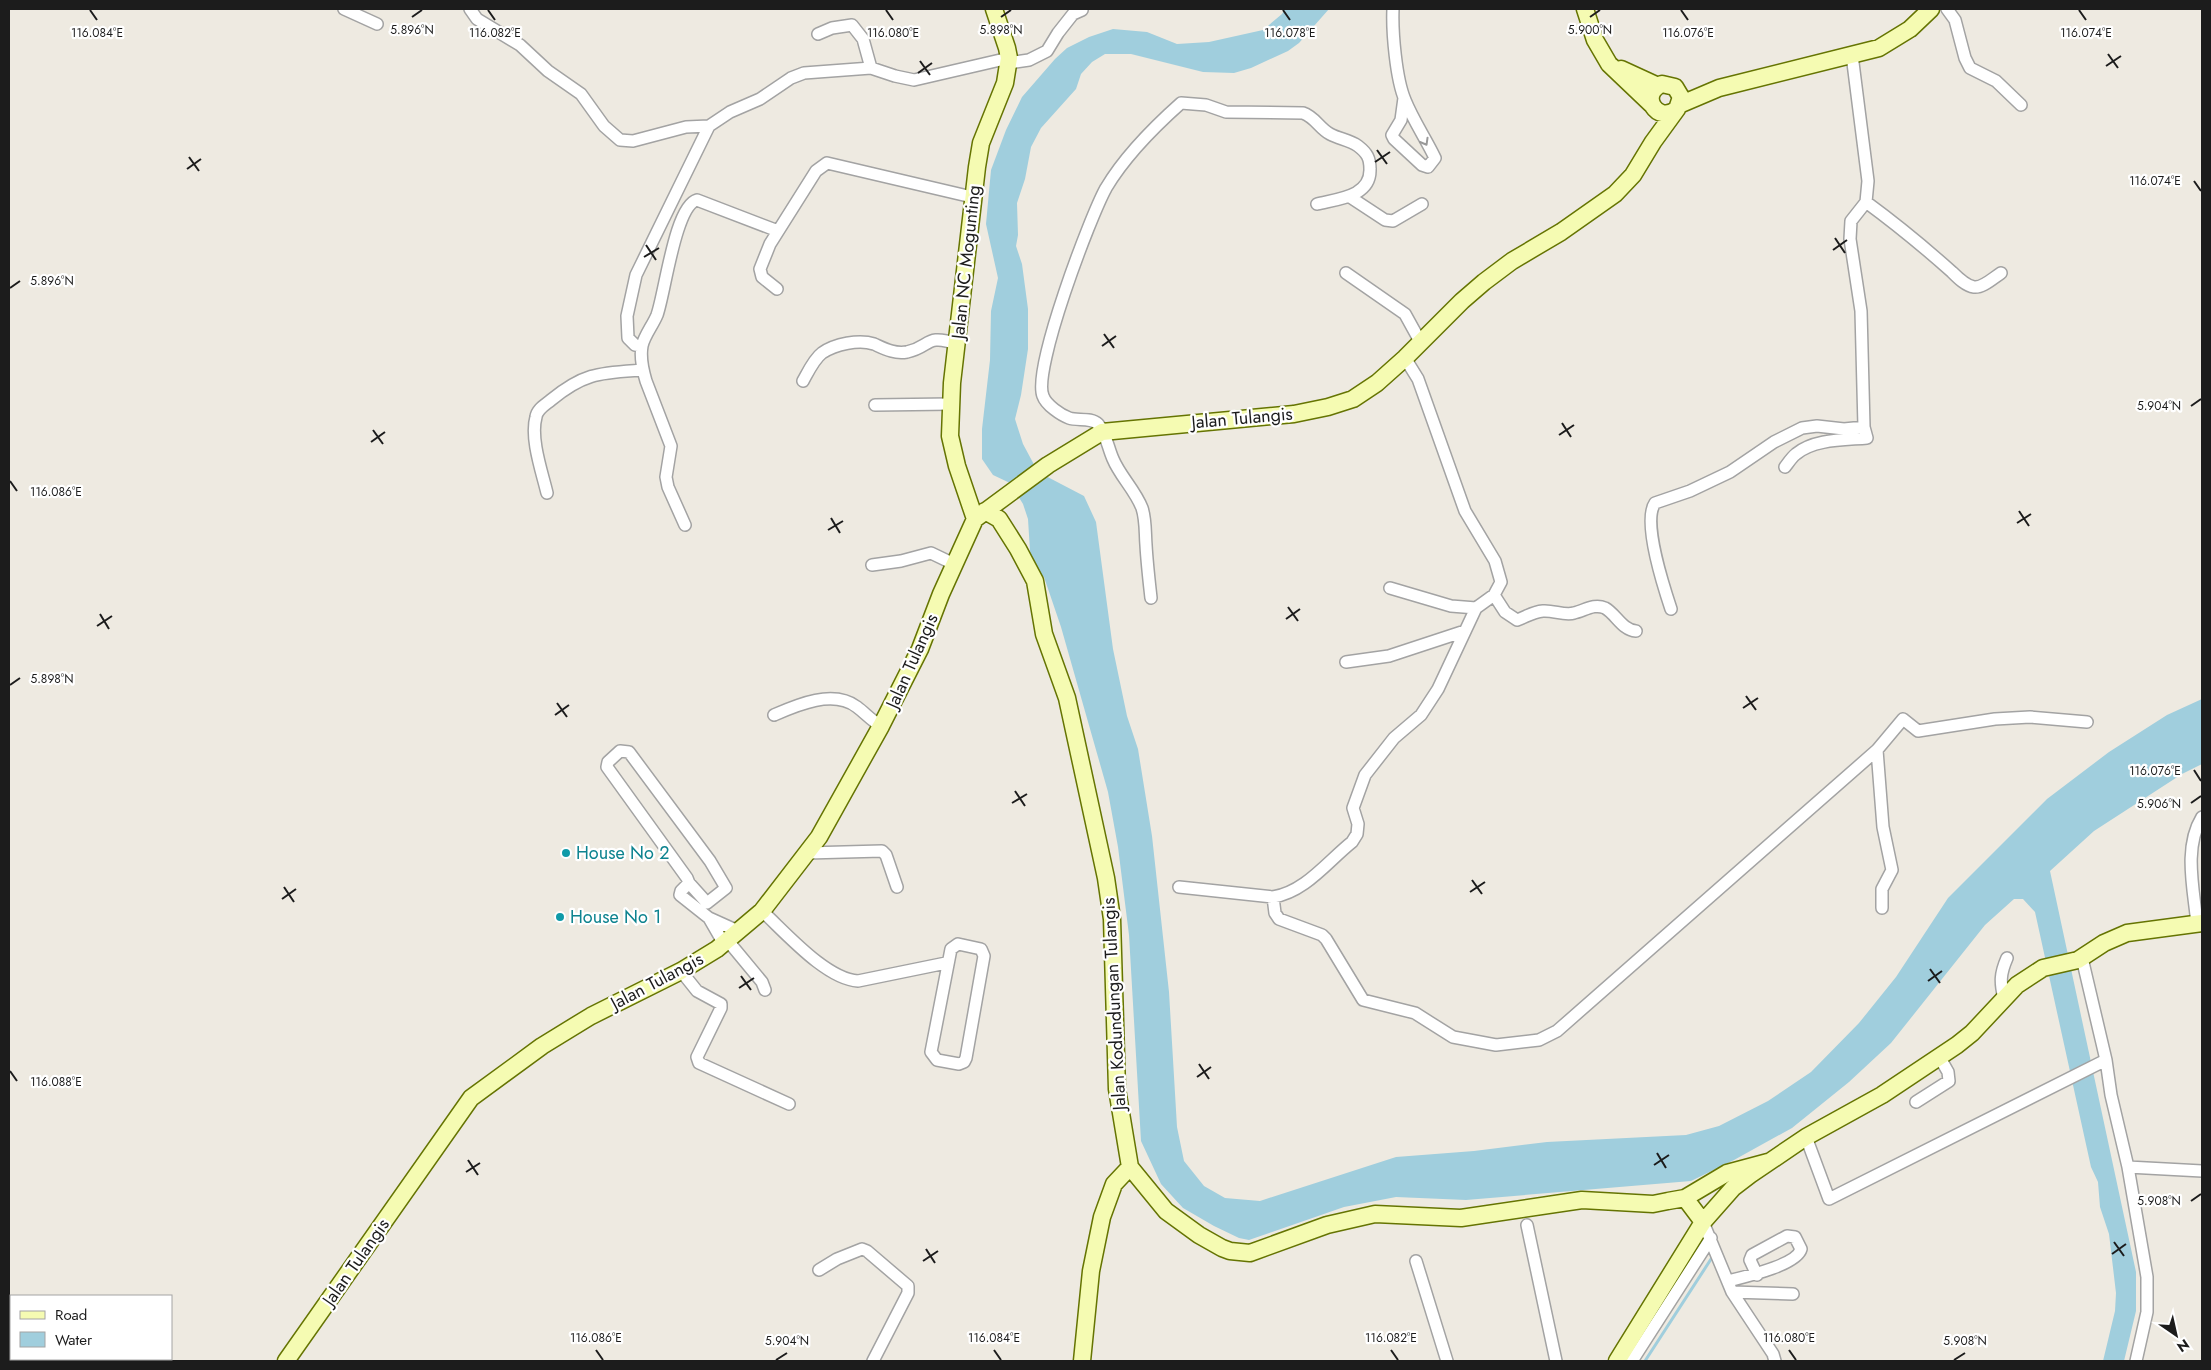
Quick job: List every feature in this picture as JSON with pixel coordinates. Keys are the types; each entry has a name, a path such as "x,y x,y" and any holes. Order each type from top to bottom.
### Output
{"street":[{"path":"344,9 378,24"},
{"path":"470,9 477,19 520,44 548,71 581,94 604,126 620,140 633,141 686,128 709,126 730,112 760,99 791,78 804,73 871,68 914,80 1008,60 1029,60 1047,51 1073,14 1082,10"},
{"name":"Jalan NC Mogunting","path":"980,515 957,466 950,436 951,404 972,197 980,142 1005,83 1008,60 1007,48 994,9"},
{"path":"1393,9 1394,45 1404,98 1435,158 1428,167 1422,165 1392,135 1401,120 1404,98"},
{"path":"1585,9 1595,40 1609,64 1658,112 1668,114 1678,101 1719,88 1879,48 1910,29 1931,9"},
{"path":"1947,9 1955,20 1964,58 1970,68 1996,81 2021,105"},
{"path":"818,34 832,28 852,25 863,39 871,68"},
{"path":"1785,467 1796,454 1808,448 1826,442 1867,438 1864,427 1861,311 1850,239 1851,221 1866,202 1868,181 1852,55"},
{"path":"1609,64 1658,86 1668,84 1678,101"},
{"path":"1653,106 1651,94 1658,86"},
{"name":"Jalan Tulangis","path":"289,1360 471,1098 542,1046 591,1016 681,971 731,939 762,911 808,853 837,807 920,649 954,564 980,515 1048,465 1102,432 1294,414 1328,407 1353,399 1377,383 1405,358 1462,301 1484,282 1512,261 1561,232 1615,194 1633,175 1678,101"},
{"path":"1151,598 1143,511 1137,497 1113,460 1097,423 1068,418 1053,408 1043,396 1042,378 1063,295 1082,242 1107,188 1134,151 1160,122 1182,103 1206,105 1226,112 1303,113 1311,115 1322,130 1356,144 1366,153 1370,161 1370,175 1362,189 1350,197 1317,204"},
{"name":"Jalan Tulangis","path":"1653,106 1653,142"},
{"path":"1401,120 1414,119"},
{"path":"642,346 635,345 628,338 628,316 636,275 709,126"},
{"path":"777,289 762,277 760,269 770,244 778,231 816,171 827,163 972,197"},
{"path":"1350,197 1385,220 1393,221 1422,204"},
{"path":"685,525 668,487 666,477 672,452 670,440 643,370 642,346 657,315 668,274 672,246 682,219 692,202 700,201 778,231"},
{"path":"1866,202 1910,234 1960,280 1970,286 1983,285 2000,273"},
{"path":"1346,273 1405,314 1421,343"},
{"path":"803,381 822,353 836,346 856,342 872,343 892,352 908,352 934,339 957,344"},
{"path":"1179,887 1272,897 1294,892 1352,842 1357,834 1358,824 1353,808 1360,784 1394,738 1421,715 1438,689 1476,608 1494,595 1501,582 1496,561 1465,511 1424,393 1405,358"},
{"path":"547,493 536,440 536,416 539,410 566,387 582,378 601,373 643,370"},
{"path":"875,405 951,404"},
{"path":"1671,609 1656,562 1651,512 1655,503 1690,491 1730,472 1774,442 1802,428 1817,426 1864,427"},
{"name":"Jalan Kodundungan Tulangis","path":"980,515 999,520 1018,548 1035,581 1044,634 1067,698 1096,827 1112,919 1117,1089 1130,1167 1158,1202 1179,1221 1222,1248 1250,1252 1328,1225 1375,1214 1461,1218 1582,1200 1653,1204 1685,1198 1727,1173 1768,1162"},
{"path":"872,565 901,561 931,553 954,564"},
{"path":"1390,588 1451,606 1476,608"},
{"path":"1494,595 1505,612 1518,620 1524,616 1543,611 1573,614 1588,607 1599,607 1604,608 1626,628 1636,631"},
{"path":"1346,662 1389,656 1465,631"},
{"path":"774,715 818,700 847,702 881,726"},
{"path":"1272,897 1275,913 1279,918 1287,923 1322,935 1326,939 1362,1000 1415,1013 1453,1037 1496,1044 1539,1040 1557,1031 1877,750 1903,719 1918,731 1995,719 2030,718 2087,722"},
{"path":"1877,750 1883,828 1892,870 1882,889 1882,908"},
{"path":"620,751 629,752 710,861 726,885 726,888 707,904 689,883 677,862 608,767 608,762 620,751"},
{"path":"1617,1361 1703,1222 1734,1188 1768,1162 1806,1137 1882,1095 1940,1058 1972,1034 2017,986 2043,968 2080,959 2104,943 2127,933 2200,924 2192,852 2193,837 2202,817"},
{"path":"808,853 882,850 886,855 897,887"},
{"path":"689,883 681,891 680,895 709,918 731,939 762,982 765,990"},
{"path":"762,911 825,969 847,980 858,981 946,964"},
{"path":"709,918 731,939"},
{"path":"958,944 980,949 983,952 966,1058 964,1062 959,1064 937,1060 931,1052 946,964 951,948 954,945 958,944"},
{"path":"2004,999 2000,983 2001,972 2008,958"},
{"path":"2080,959 2102,1062 2128,1167 2148,1285 2146,1312 2136,1361"},
{"path":"681,971 697,991 721,1004 721,1008 697,1057 699,1063 789,1104"},
{"path":"1916,1102 1948,1081 1948,1072 1940,1058"},
{"path":"1806,1137 1829,1199 2102,1062"},
{"path":"1082,1361 1091,1271 1102,1217 1114,1184 1130,1167"},
{"path":"2128,1167 2202,1171"},
{"path":"1685,1198 1703,1222 1730,1286 1773,1354 1775,1361"},
{"path":"1527,1225 1556,1361"},
{"path":"1632,1361 1711,1238"},
{"path":"819,1270 851,1252 862,1249 867,1251 908,1286 908,1293 873,1361"},
{"path":"1416,1261 1447,1361"},
{"path":"1730,1286 1757,1275"},
{"path":"1730,1286 1793,1294"}],"water":[{"path":"1285,9 1329,9 1299,43 1288,51 1251,68 1234,73 1203,72 1131,54 1105,54 1092,62 1081,74 1076,89 1041,128 1031,147 1025,179 1017,203 1018,235 1016,246 1022,264 1028,309 1028,349 1021,395 1015,419 1023,444 1038,472 1084,496 1096,522 1113,649 1127,716 1138,749 1152,836 1169,992 1177,1127 1184,1161 1204,1186 1225,1198 1260,1201 1396,1157 1474,1151 1547,1142 1686,1135 1719,1126 1768,1101 1811,1072 1859,1023 1896,977 1948,898 2047,799 2109,752 2167,715 2202,699 2202,764 2182,774 2094,831 2050,871 2136,1272 2136,1311 2124,1361 2103,1361 2115,1311 2116,1293 2109,1234 2100,1207 2098,1182 2091,1167 2035,912 2023,899 2014,899 1985,925 1891,1043 1849,1082 1792,1128 1691,1181 1466,1200 1396,1197 1344,1207 1249,1240 1239,1238 1214,1226 1183,1208 1161,1184 1141,1141 1129,935 1118,847 1108,792 1061,627 1044,577 1033,567 1028,519 1023,504 1010,483 993,475 982,459 982,429 990,360 991,311 998,278 986,224 991,170 1006,130 1022,97 1067,48 1089,37 1113,29 1147,32 1177,44 1209,42 1263,30 1282,14"}],"waterway":[{"path":"1645,1361 1713,1256"}],"place":[{"name":"House No 2","path":"566,853"},
{"name":"House No 1","path":"560,917"}]}
